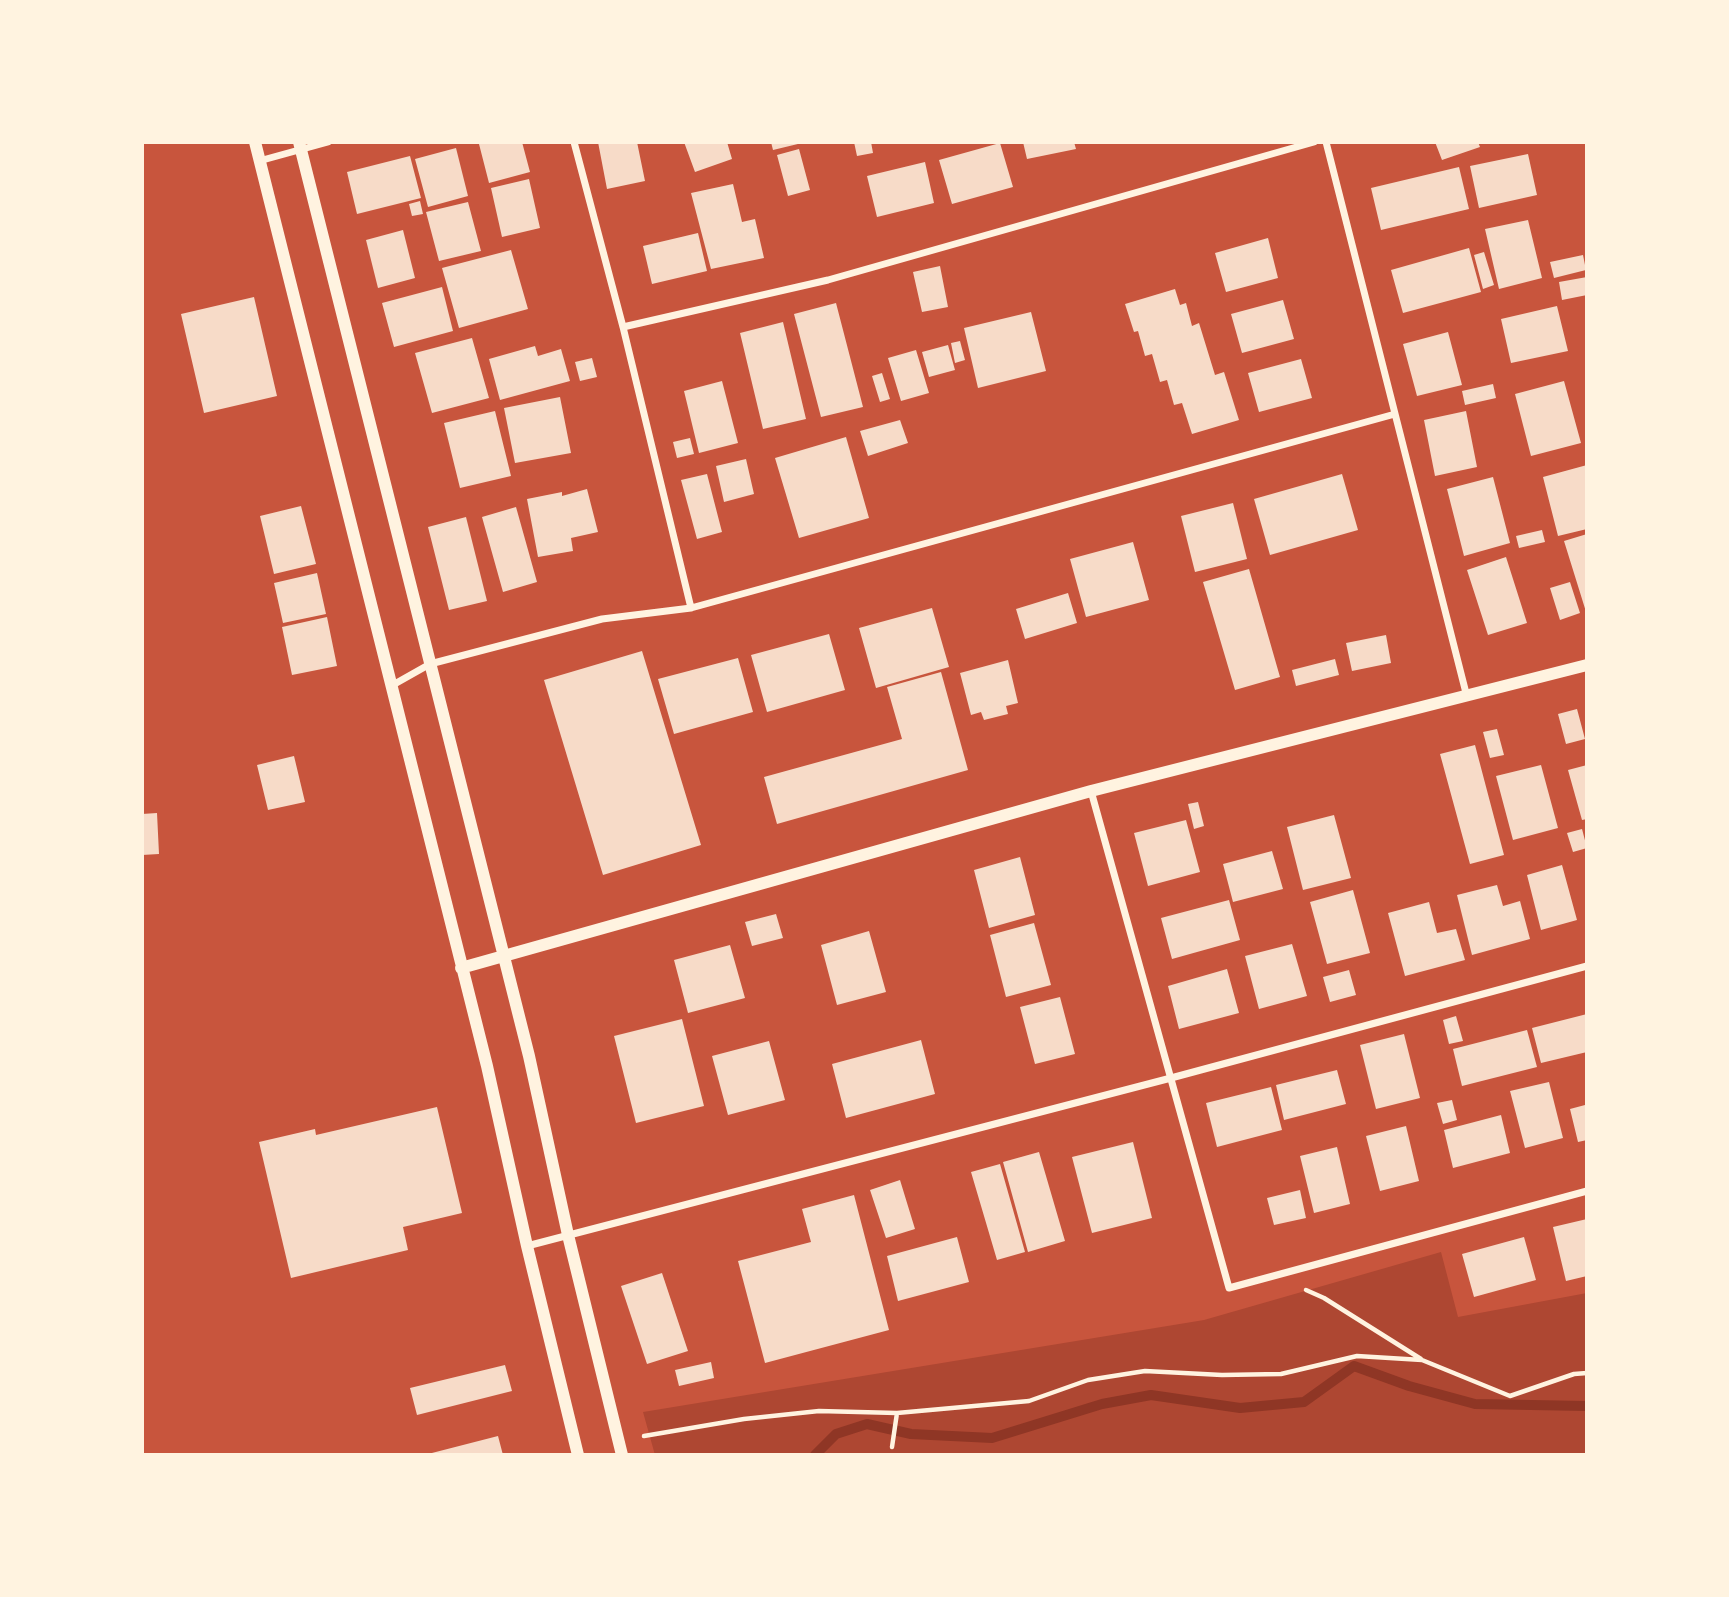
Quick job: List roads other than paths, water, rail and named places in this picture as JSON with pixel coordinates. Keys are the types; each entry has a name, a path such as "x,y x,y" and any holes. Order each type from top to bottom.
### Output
{"street":[{"path":"255,142 487,1066 578,1455"},
{"path":"260,161 300,146 328,142"},
{"path":"574,142 691,608"},
{"path":"622,327 828,280 1314,142"},
{"path":"1326,142 1467,696"},
{"path":"300,146 502,957 529,1055 568,1235 622,1455"},
{"path":"391,686 429,664 602,619 691,608 1395,414"},
{"path":"461,968 1091,791 1587,665"},
{"path":"1091,791 1228,1288 1587,1191"},
{"path":"527,1246 1587,966"}],"waterway":[{"path":"815,1455 836,1434 867,1424 911,1434 992,1438 1102,1404 1151,1395 1240,1408 1304,1402 1354,1366 1409,1386 1475,1404 1587,1406"}]}
